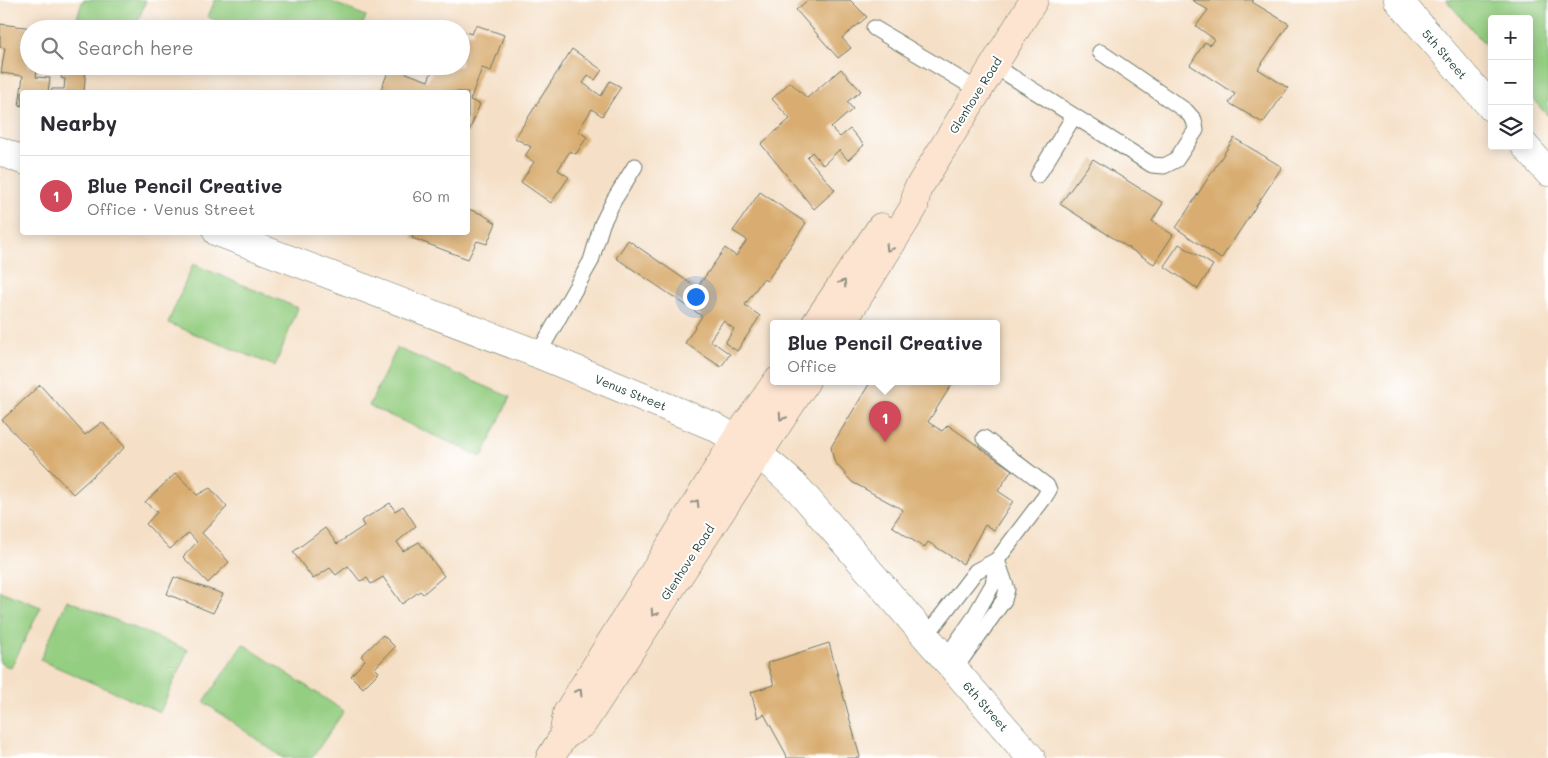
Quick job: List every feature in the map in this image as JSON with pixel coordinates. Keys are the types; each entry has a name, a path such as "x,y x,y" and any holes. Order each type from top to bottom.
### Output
{"main road":[{"name":"Glenhove Road","path":"844,320 914,208 917,190 1034,0"},
{"name":"Glenhove Road","path":"818,320 896,204 917,190"},
{"name":"Glenhove Road","path":"556,747 566,713 736,439 774,385"},
{"name":"Glenhove Road","path":"556,747 583,723 803,385"}],"street":[{"name":"5th Street","path":"1398,0 1489,105"},
{"path":"1529,150 1548,172"},
{"path":"0,151 20,159"},
{"name":"Venus Street","path":"225,235 538,354 713,426 736,439 782,473 800,491 953,669"},
{"name":"6th Street","path":"953,669 1030,758"}],"lane":[{"path":"874,28 978,90"},
{"path":"993,66 1152,165 1164,166 1176,160 1196,130 1194,120 1186,111 1100,52"},
{"path":"1038,175 1074,116"},
{"path":"538,354 591,261 602,224 635,166"},
{"path":"926,636 976,571 997,560 1049,490 1047,486 984,438"},
{"path":"953,669 973,619 993,584 997,560"}],"green space":[{"path":"83,0 146,0 138,20 76,20"},
{"path":"215,0 327,0 366,16 364,20 215,20 208,17"},
{"path":"1446,0 1548,0 1548,116 1533,99 1533,15 1488,15 1488,47"},
{"path":"193,264 298,308 275,366 168,323"},
{"path":"397,348 510,397 482,457 369,406"},
{"path":"0,591 41,607 11,668 0,663"},
{"path":"67,600 188,650 160,712 40,660"},
{"path":"243,644 344,711 312,758 283,758 204,702"}],"building":[{"path":"808,0 850,0 867,17 842,38 851,48 838,58 796,10"},
{"path":"1192,0 1254,0 1252,2 1289,24 1258,69 1288,88 1263,123 1229,103 1235,94 1190,65 1205,42 1210,45 1214,39 1196,26 1208,10"},
{"path":"0,24 20,26 20,75 36,75 36,77 50,78 48,90 21,90 23,76 1,73 5,48 0,47"},
{"path":"476,25 504,35 491,71 482,68 470,100 470,90 381,90 387,75 412,75 428,81 430,75 470,75 470,33 472,34"},
{"path":"572,49 602,70 595,80 588,76 583,83 601,96 610,81 621,87 602,116 592,109 578,131 587,137 576,154 570,151 558,170 569,177 551,203 521,182 534,162 525,156 531,147 515,138"},
{"path":"841,69 861,91 847,102 853,109 831,128 840,137 850,129 864,145 848,160 839,150 823,165 812,152 807,157 835,190 814,209 761,144 790,119 772,99 790,82 807,98"},
{"path":"62,75 85,75 84,90 52,90 64,89 65,79 61,78"},
{"path":"470,100 480,104 470,129"},
{"path":"1234,138 1282,167 1221,259 1176,228"},
{"path":"1093,159 1163,203 1152,221 1173,235 1154,264 1060,204"},
{"path":"760,192 806,223 767,281 763,279 745,305 760,316 737,351 725,343 734,329 723,321 710,340 730,354 721,367 685,343 702,316 616,258 628,240 697,288 725,248 736,256 747,240 733,231"},
{"path":"470,210 482,214 496,223 487,244 477,241 468,259 412,238 413,235 470,235"},
{"path":"1179,244 1213,265 1198,289 1164,266"},
{"path":"40,385 85,435 102,422 125,447 73,494 2,420"},
{"path":"869,385 951,385 928,422 942,431 948,425 1012,470 998,491 1013,501 994,530 985,525 963,564 928,542 924,548 892,526 903,510 852,482 834,461 831,447"},
{"path":"176,473 197,495 210,488 227,507 202,533 229,562 208,583 183,557 197,542 189,533 170,549 146,524 157,512 145,502"},
{"path":"390,503 395,511 403,506 416,526 397,542 403,551 419,542 444,576 423,594 420,591 402,604 383,577 371,584 367,578 360,581 348,566 336,575 330,568 313,579 293,552 325,528 337,544 364,526 361,521"},
{"path":"174,577 223,594 213,613 167,594"},
{"path":"383,635 395,647 375,668 379,672 363,688 351,676 365,660 361,656"},
{"path":"829,643 860,757 787,758 764,714 758,718 751,692 774,685 767,663"}],"place":[{"name":"Blue Pencil Creative","path":"885,442"}]}
